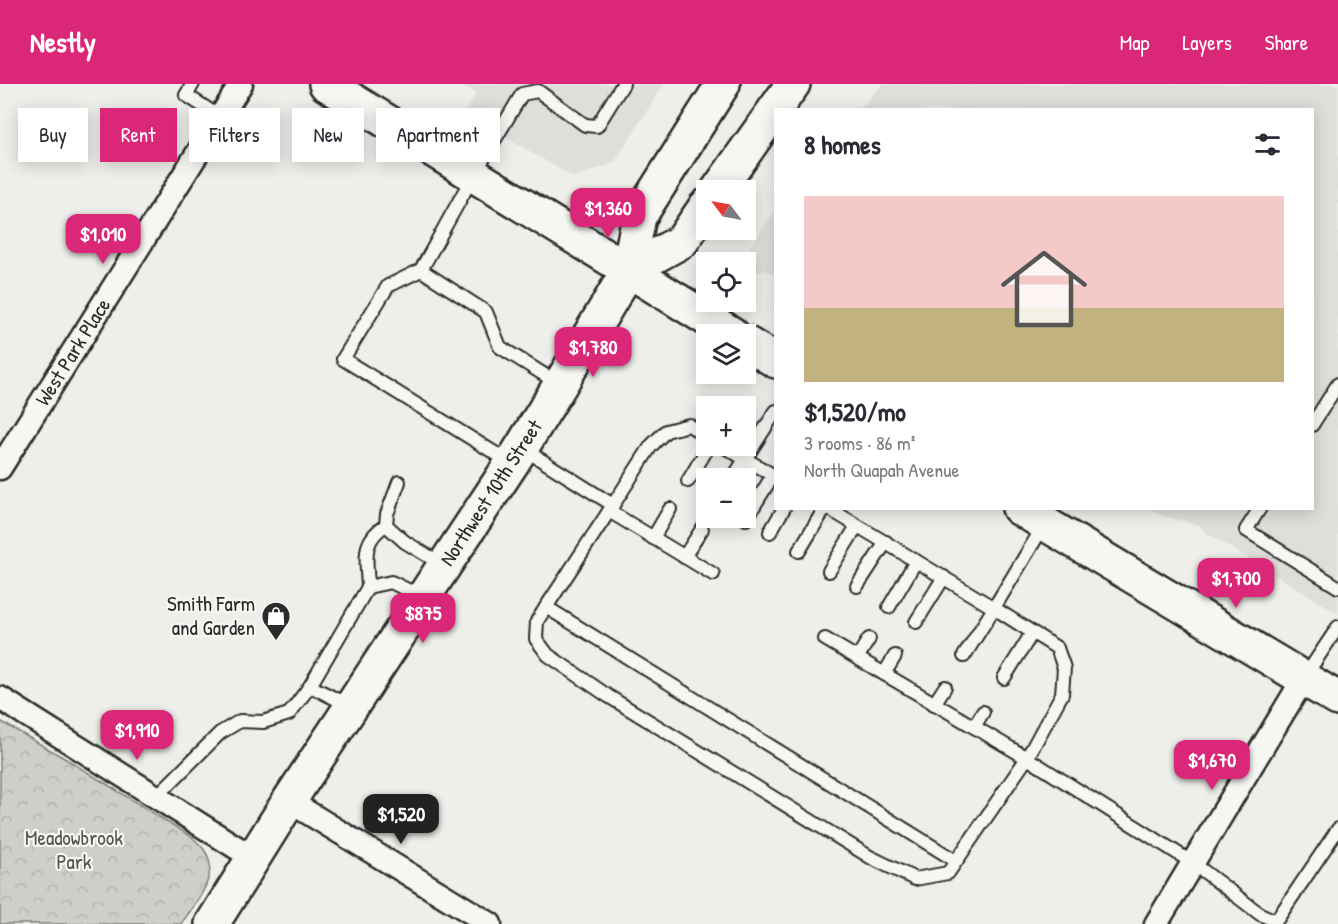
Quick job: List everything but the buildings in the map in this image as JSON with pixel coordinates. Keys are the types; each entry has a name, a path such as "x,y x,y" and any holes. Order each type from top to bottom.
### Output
{"main road":[{"path":"326,84 715,324"},
{"path":"776,108 793,84"},
{"name":"Northwest 10th Street","path":"212,924 289,801 560,385 628,272 639,217 716,87"},
{"path":"725,180 774,111"},
{"name":"Northwest 10th Street","path":"628,272 682,241 696,221"},
{"path":"756,349 774,360"},
{"path":"1032,516 1338,699"}],"street":[{"name":"West Park Place","path":"226,108 241,84"},
{"name":"West Park Place","path":"0,468 192,162"},
{"path":"1156,924 1304,678"},
{"path":"0,699 253,858"},
{"path":"289,801 490,924"}],"lane":[{"path":"193,84 186,95 206,108"},
{"path":"623,84 597,126 585,125 538,91 522,94 473,176 422,270 388,286 343,359 611,508 653,538 713,574"},
{"path":"422,270 486,312 500,347 560,385"},
{"path":"1314,422 1338,384"},
{"path":"740,468 774,414"},
{"path":"696,430 689,425 666,431 651,446 537,621 536,639 548,655 608,696 870,857 915,879 948,873 1027,758 1062,694 1064,668 1057,648 944,577 830,510"},
{"path":"688,481 703,456"},
{"path":"741,456 774,476 756,504"},
{"path":"386,525 387,514 399,482"},
{"path":"653,538 670,509"},
{"path":"770,532 783,510"},
{"path":"799,551 826,510"},
{"path":"1259,510 1246,530 1338,587"},
{"path":"964,656 994,608 1032,516"},
{"path":"386,525 405,542 444,565"},
{"path":"156,797 220,733 240,721 263,723 289,714 310,686 368,587 367,545 375,532 386,525"},
{"path":"829,571 857,526"},
{"path":"684,557 702,529"},
{"path":"857,586 886,542"},
{"path":"888,607 916,561"},
{"path":"916,622 944,577"},
{"path":"368,587 391,582 423,598"},
{"path":"546,607 956,861"},
{"path":"1304,678 1338,627"},
{"path":"1004,678 1032,633"},
{"path":"825,639 1027,758 1193,863 1260,914 1277,923 1338,829"},
{"path":"857,658 869,639"},
{"path":"884,674 895,656"},
{"path":"310,686 322,690 351,707"},
{"path":"934,704 945,687"},
{"path":"974,727 983,712"}],"shaded area":[{"path":"460,84 664,84 614,163 573,177 500,134 500,108 467,108 476,94"},
{"path":"882,84 1338,84 1338,613 1207,533 1199,525 1164,516 1152,510 1314,510 1314,108 861,108"},
{"path":"774,212 774,274 765,270 756,272 756,252 747,252"}],"green space":[{"name":"Meadowbrook Park","path":"0,721 192,837 202,847 209,860 208,880 199,899 181,924 0,924"}],"place":[{"name":"Smith Farm and Garden","path":"276,642"}]}
